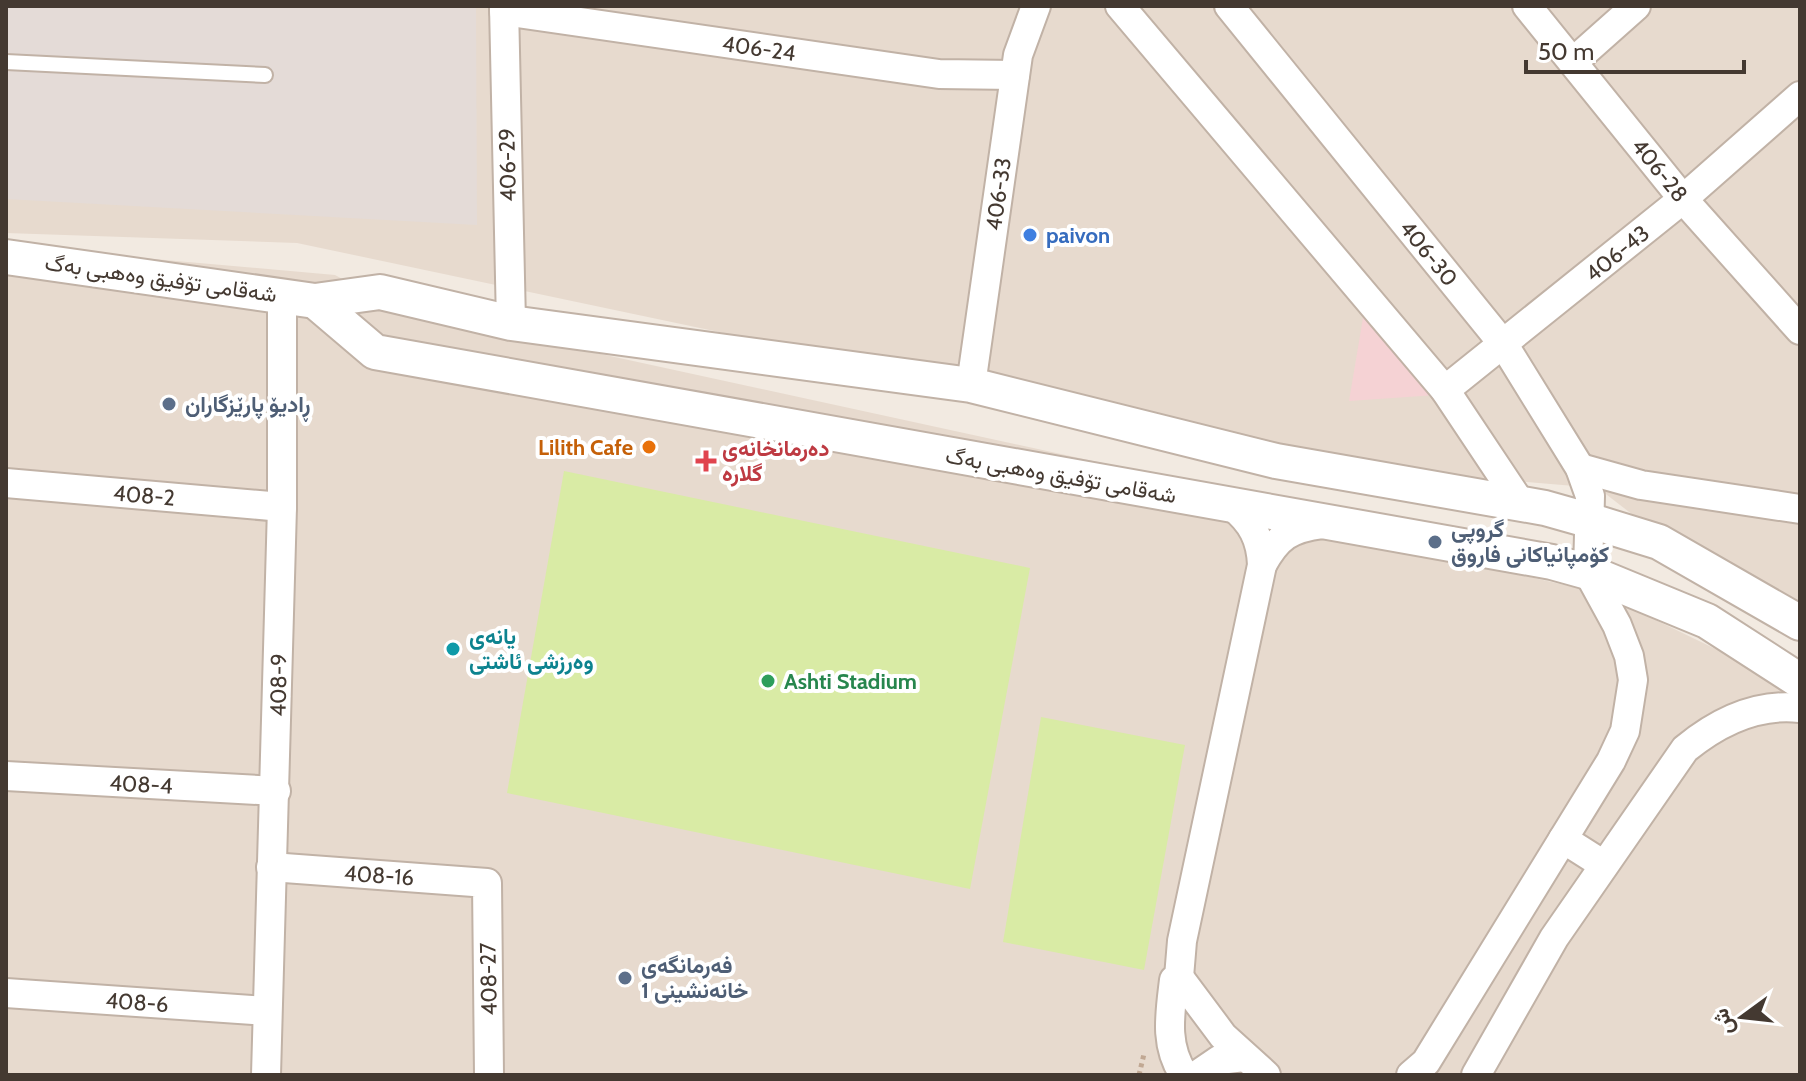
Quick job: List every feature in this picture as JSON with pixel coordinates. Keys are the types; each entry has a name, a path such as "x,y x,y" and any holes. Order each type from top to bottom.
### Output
{"street":[{"name":"406-33","path":"971,385 1018,55 1036,6"},
{"path":"1120,6 1445,390 1494,458 1521,504"},
{"name":"406-30","path":"1229,6 1504,345 1580,468 1590,496 1588,572"},
{"name":"406-28","path":"1527,6 1683,199 1798,324"},
{"path":"1573,62 1636,6"},
{"name":"406-24","path":"504,9 939,74 1015,75"},
{"name":"406-29","path":"504,9 511,323"},
{"name":"406-43","path":"1445,390 1683,199 1800,96"},
{"name":"شەقامی تۆفیق وەهبی بەگ","path":"6,257 315,301 380,292 511,323 971,385 1276,461 1521,504 1591,521 1659,542 1800,623"},
{"name":"408-9","path":"266,1075 282,507 282,294"},
{"name":"شەقامی تۆفیق وەهبی بەگ","path":"315,301 375,352 1552,562 1588,572 1707,621 1800,681"},
{"path":"1580,468 1641,485 1800,509"},
{"name":"408-2","path":"6,483 282,507"},
{"path":"1232,506 1247,518 1258,537 1262,565 1182,941 1179,977 1223,1036 1266,1075"},
{"path":"1262,565 1279,538 1296,527 1325,523"},
{"path":"1411,1075 1426,1062 1563,839 1625,731 1633,680 1629,656 1617,625 1588,572"},
{"path":"1476,1075 1554,938 1668,771 1695,741 1745,713 1768,708 1800,708"},
{"name":"408-4","path":"6,776 276,791"},
{"path":"1563,839 1604,865"},
{"name":"408-16","path":"271,867 487,883"},
{"name":"408-27","path":"487,883 489,1075"},
{"path":"1179,977 1174,980 1169,1025 1171,1047 1184,1075"},
{"name":"408-6","path":"6,993 267,1011"},
{"path":"1197,1075 1219,1060 1244,1057"}],"lane":[{"path":"6,62 265,75"}],"path":[{"path":"1139,1075 1145,1049"}],"shaded area":[{"path":"6,6 1800,6 1800,623 1694,562 1598,488 1276,461 971,385 297,243 6,233"},
{"path":"6,6 476,6 477,225 6,199"},
{"path":"6,246 335,275 399,310 1286,503 1468,563 1600,593 1800,690 1800,1075 6,1075"},
{"path":"1365,306 1436,395 1349,401"}],"green space":[{"name":"Ashti Stadium","path":"564,471 1030,568 970,889 507,793"},
{"path":"1041,717 1185,745 1144,970 1003,942"}],"place":[{"name":"paivon","path":"1030,235"},
{"name":"ڕادیۆ پارێزگاران","path":"169,404"},
{"name":"Lilith Cafe","path":"649,447"},
{"name":"دەرمانخانەی گلارە","path":"706,461"},
{"name":"گروپی کۆمپانیاکانی فاروق","path":"1435,542"},
{"name":"یانەی وەرزشی ئاشتی","path":"453,649"},
{"name":"Ashti Stadium","path":"768,681"},
{"name":"فەرمانگەی خانەنشینی 1","path":"625,978"}]}
